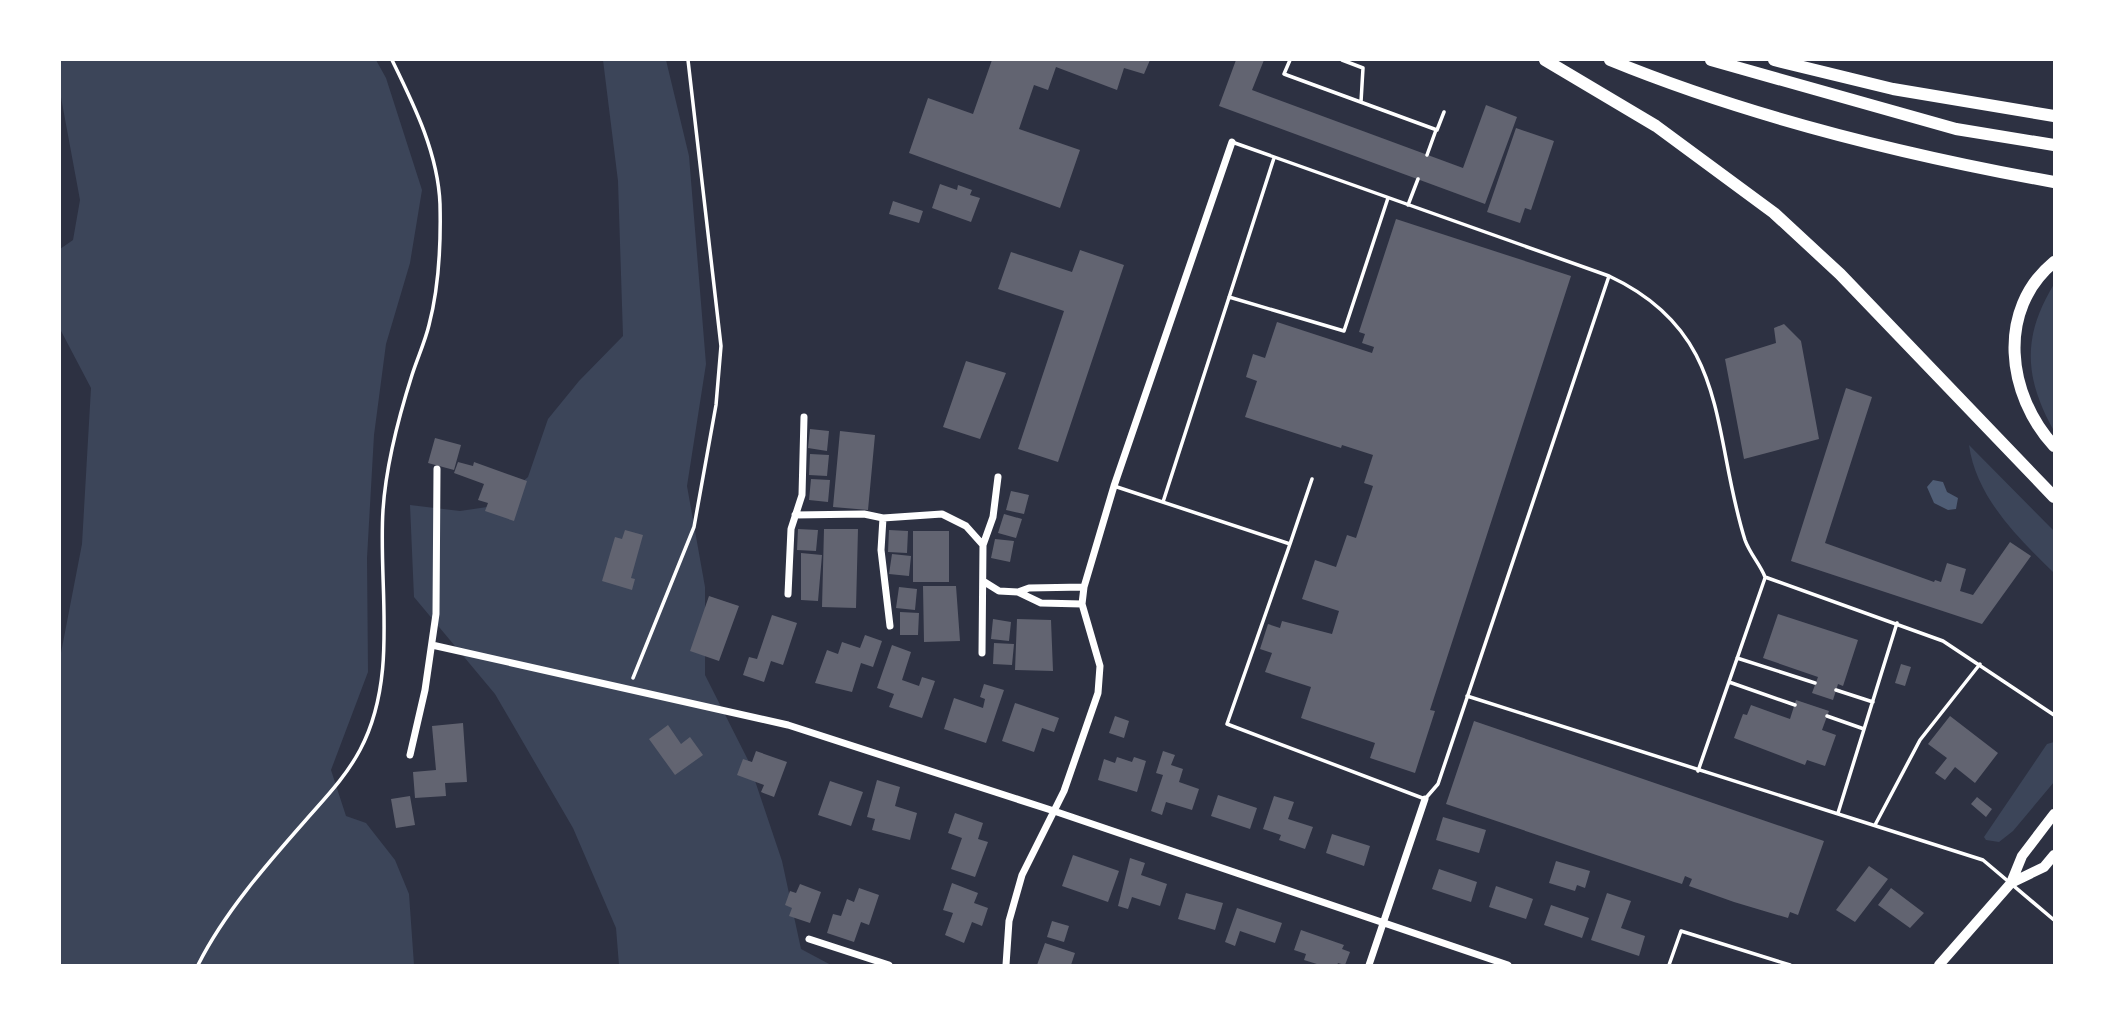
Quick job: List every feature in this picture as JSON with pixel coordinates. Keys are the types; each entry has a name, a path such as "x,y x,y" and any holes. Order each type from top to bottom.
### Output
{"highway":[{"path":"1545,60 1657,126 1774,213 1840,274 2054,497"},
{"path":"1610,60 1703,93 1882,146 2054,182"},
{"path":"1711,60 1956,129 2054,145"},
{"path":"1774,60 1893,89 2054,116"},
{"path":"2054,262 2032,286 2019,311 2013,361 2024,402 2054,446"}],"main road":[{"path":"1939,965 2011,883 2022,856 2054,814"},
{"path":"2011,883 2045,867 2054,855"}],"street":[{"path":"1006,965 1005,947 1014,899 1022,875 1054,811 1094,705 1100,680 1100,666 1082,604 1084,587 1114,486 1232,142"},
{"path":"789,594 791,529 802,495 804,416"},
{"path":"410,755 436,614 437,469"},
{"path":"982,653 983,545 993,517 998,477"},
{"path":"795,515 864,514 883,517 942,513 966,526 983,545"},
{"path":"883,517 881,550 890,626"},
{"path":"983,581 999,591 1018,592 1041,603 1082,604"},
{"path":"1018,592 1029,588 1084,587"},
{"path":"432,645 788,725 1054,811 1508,965"},
{"path":"1369,965 1425,799"},
{"path":"809,939 889,965"}],"lane":[{"path":"1290,60 1284,74 1437,130"},
{"path":"1342,60 1363,68 1361,102"},
{"path":"1427,155 1444,112"},
{"path":"1232,142 1609,276 1650,301 1694,348 1709,382 1745,541 1765,577 1943,640 2054,715"},
{"path":"1163,502 1275,157"},
{"path":"1408,205 1418,179"},
{"path":"1229,297 1344,331 1388,198"},
{"path":"1312,479 1227,724 1425,799 1438,783 1609,276"},
{"path":"1114,486 1290,544"},
{"path":"1699,771 1765,577"},
{"path":"1838,813 1898,623"},
{"path":"1737,658 1815,683"},
{"path":"1875,825 1920,740 1980,664"},
{"path":"1729,682 1795,705"},
{"path":"1836,690 1873,702"},
{"path":"1467,696 1983,860 2054,920"},
{"path":"1827,716 1864,729"},
{"path":"1669,965 1681,931 1790,965"}],"path":[{"path":"198,965 220,928 304,822 338,785 361,748 384,662 383,511 387,465 412,373 429,326 438,271 440,204 436,167 423,127 392,60"},
{"path":"629,690 649,632 694,527 716,405 721,346 688,60"}],"shaded area":[{"path":"60,60 376,60 386,78 422,190 410,263 386,344 374,435 367,558 368,672 331,770 346,816 366,823 395,860 409,894 414,965 60,965 60,658 82,544 91,388 60,329 60,249 73,240 80,200 60,92"},
{"path":"603,60 666,60 689,156 706,364 687,486 705,587 705,675 748,760 782,861 801,949 831,965 619,965 616,928 573,828 495,694 414,597 410,505 460,511 494,506 528,477 548,419 579,381 623,336 618,181"},
{"path":"2054,284 2054,431 2037,393 2031,357 2036,322"},
{"path":"1969,445 2054,531 2054,573 2013,531 1989,499 1973,464"},
{"path":"1933,480 1943,482 1947,492 1958,498 1956,509 1948,510 1934,503 1927,487"},
{"path":"2054,742 2054,782 2013,831 1999,842 1986,840 1984,837 2047,744"}],"building":[{"path":"992,60 1150,60 1144,74 1124,68 1117,90 1056,67 1048,90 1034,85 1019,129 1080,150 1060,208 909,153 928,98 973,114"},
{"path":"1236,60 1264,60 1252,90 1463,168 1486,105 1517,117 1485,204 1219,106"},
{"path":"1516,128 1554,141 1531,210 1525,208 1520,223 1487,212"},
{"path":"940,184 957,190 958,185 972,190 970,195 980,198 971,222 932,208"},
{"path":"893,201 923,211 919,223 889,214"},
{"path":"1396,219 1571,276 1430,710 1435,711 1415,773 1370,758 1375,743 1301,718 1311,687 1265,672 1272,653 1260,649 1268,624 1280,628 1282,621 1332,634 1339,611 1302,599 1315,560 1336,567 1347,535 1356,538 1373,486 1364,483 1373,455 1342,445 1341,448 1245,417 1257,381 1246,377 1253,354 1265,358 1277,322 1372,353 1374,347 1362,343 1365,334 1359,332"},
{"path":"1080,250 1124,265 1058,462 1018,449 1064,311 998,289 1011,252 1072,272"},
{"path":"1784,324 1801,341 1819,439 1744,459 1725,359 1776,343 1774,328"},
{"path":"966,361 1006,373 980,439 943,427"},
{"path":"1846,388 1872,397 1825,543 1934,582 1941,582 1947,563 1966,569 1960,591 1973,595 2010,542 2031,556 1982,624 1791,561"},
{"path":"810,429 829,431 827,451 808,448"},
{"path":"840,431 875,435 868,510 833,507"},
{"path":"435,438 461,445 454,470 428,463"},
{"path":"810,454 829,455 827,476 809,475"},
{"path":"458,462 473,466 474,462 527,481 514,521 485,511 488,503 478,500 484,484 454,473"},
{"path":"811,479 830,480 828,502 809,500"},
{"path":"1011,491 1029,495 1024,514 1006,510"},
{"path":"1004,514 1022,519 1016,538 998,533"},
{"path":"798,529 818,530 816,551 797,550"},
{"path":"824,529 858,529 856,608 822,607"},
{"path":"625,530 643,535 631,578 635,579 632,590 602,581 615,537 622,539"},
{"path":"889,530 908,531 907,553 888,552"},
{"path":"913,531 949,531 949,582 913,582"},
{"path":"995,539 1014,541 1010,562 991,558"},
{"path":"801,553 822,555 818,601 801,600"},
{"path":"892,554 911,556 909,576 889,574"},
{"path":"923,586 956,586 960,641 924,642"},
{"path":"899,587 917,589 915,610 896,608"},
{"path":"709,596 739,606 719,661 690,651"},
{"path":"900,612 919,613 918,635 900,635"},
{"path":"1778,614 1858,640 1843,686 1838,684 1833,700 1812,693 1818,677 1763,658"},
{"path":"772,615 797,623 783,665 771,661 764,682 743,675 749,657 757,659"},
{"path":"993,619 1011,622 1009,641 991,639"},
{"path":"1017,619 1051,620 1053,671 1015,670"},
{"path":"865,635 882,641 873,667 861,663 852,692 815,683 827,650 838,654 842,642 860,648"},
{"path":"994,643 1014,644 1012,665 993,664"},
{"path":"892,645 911,652 902,680 919,686 922,677 935,681 922,718 889,707 894,694 877,688"},
{"path":"1901,664 1911,667 1905,686 1895,683"},
{"path":"984,684 1004,690 986,743 944,729 954,698 983,708 985,699 980,697"},
{"path":"1796,700 1829,711 1822,730 1836,735 1825,766 1807,760 1805,765 1734,738 1743,714 1747,715 1751,705 1790,719"},
{"path":"1015,703 1059,718 1054,732 1042,728 1034,752 1002,741"},
{"path":"1115,716 1129,721 1124,738 1109,733"},
{"path":"1950,716 1998,753 1975,783 1955,767 1945,780 1935,773 1947,758 1928,744"},
{"path":"1474,721 1824,841 1798,915 1790,912 1788,918 1734,902 1689,886 1692,879 1685,876 1682,884 1446,804"},
{"path":"463,723 467,782 445,783 446,796 415,798 413,772 436,770 432,726"},
{"path":"668,725 681,744 690,737 703,755 675,775 649,739"},
{"path":"756,751 787,762 774,797 761,792 764,785 737,775 743,759 752,762"},
{"path":"1163,751 1175,755 1171,765 1183,769 1179,782 1199,789 1192,810 1166,802 1162,815 1151,811 1163,775 1156,773"},
{"path":"1117,757 1132,762 1134,757 1146,761 1137,792 1098,780 1104,759 1115,763"},
{"path":"877,780 900,787 895,806 917,813 910,840 872,830 875,819 867,817"},
{"path":"830,781 863,792 851,826 818,815"},
{"path":"1218,795 1257,808 1250,829 1211,816"},
{"path":"410,796 415,825 396,828 391,799"},
{"path":"1274,796 1294,802 1288,819 1313,827 1305,849 1279,840 1281,835 1263,829"},
{"path":"1977,797 1992,809 1986,817 1971,804"},
{"path":"955,813 983,823 978,839 988,842 975,877 951,869 962,838 948,833"},
{"path":"1443,817 1486,830 1479,853 1436,840"},
{"path":"1332,834 1370,846 1364,866 1326,853"},
{"path":"1073,855 1119,871 1108,902 1062,886"},
{"path":"1130,858 1145,863 1141,875 1167,884 1160,906 1132,897 1128,909 1118,906"},
{"path":"1556,861 1590,871 1585,888 1577,885 1575,891 1549,883"},
{"path":"1869,866 1888,879 1855,922 1836,910"},
{"path":"1439,869 1477,882 1471,902 1432,889"},
{"path":"952,883 978,893 974,903 988,908 982,926 972,922 964,943 945,935 953,913 943,910"},
{"path":"800,884 821,892 810,923 789,916 792,908 785,905 790,891 796,893"},
{"path":"1496,886 1533,899 1526,919 1489,907"},
{"path":"859,888 879,895 869,925 861,922 854,942 827,933 833,914 841,916 847,899 854,902"},
{"path":"1891,888 1924,913 1910,928 1878,905"},
{"path":"1186,893 1223,903 1215,930 1178,919"},
{"path":"1607,893 1631,901 1621,928 1645,936 1639,956 1591,940"},
{"path":"1551,905 1589,918 1582,938 1544,925"},
{"path":"1237,908 1282,923 1275,943 1240,931 1235,946 1225,942"},
{"path":"1052,921 1069,926 1064,942 1047,937"},
{"path":"1301,930 1344,945 1342,949 1350,952 1345,965 1320,965 1304,960 1306,954 1294,950"},
{"path":"1045,943 1075,953 1071,965 1037,965"}]}
